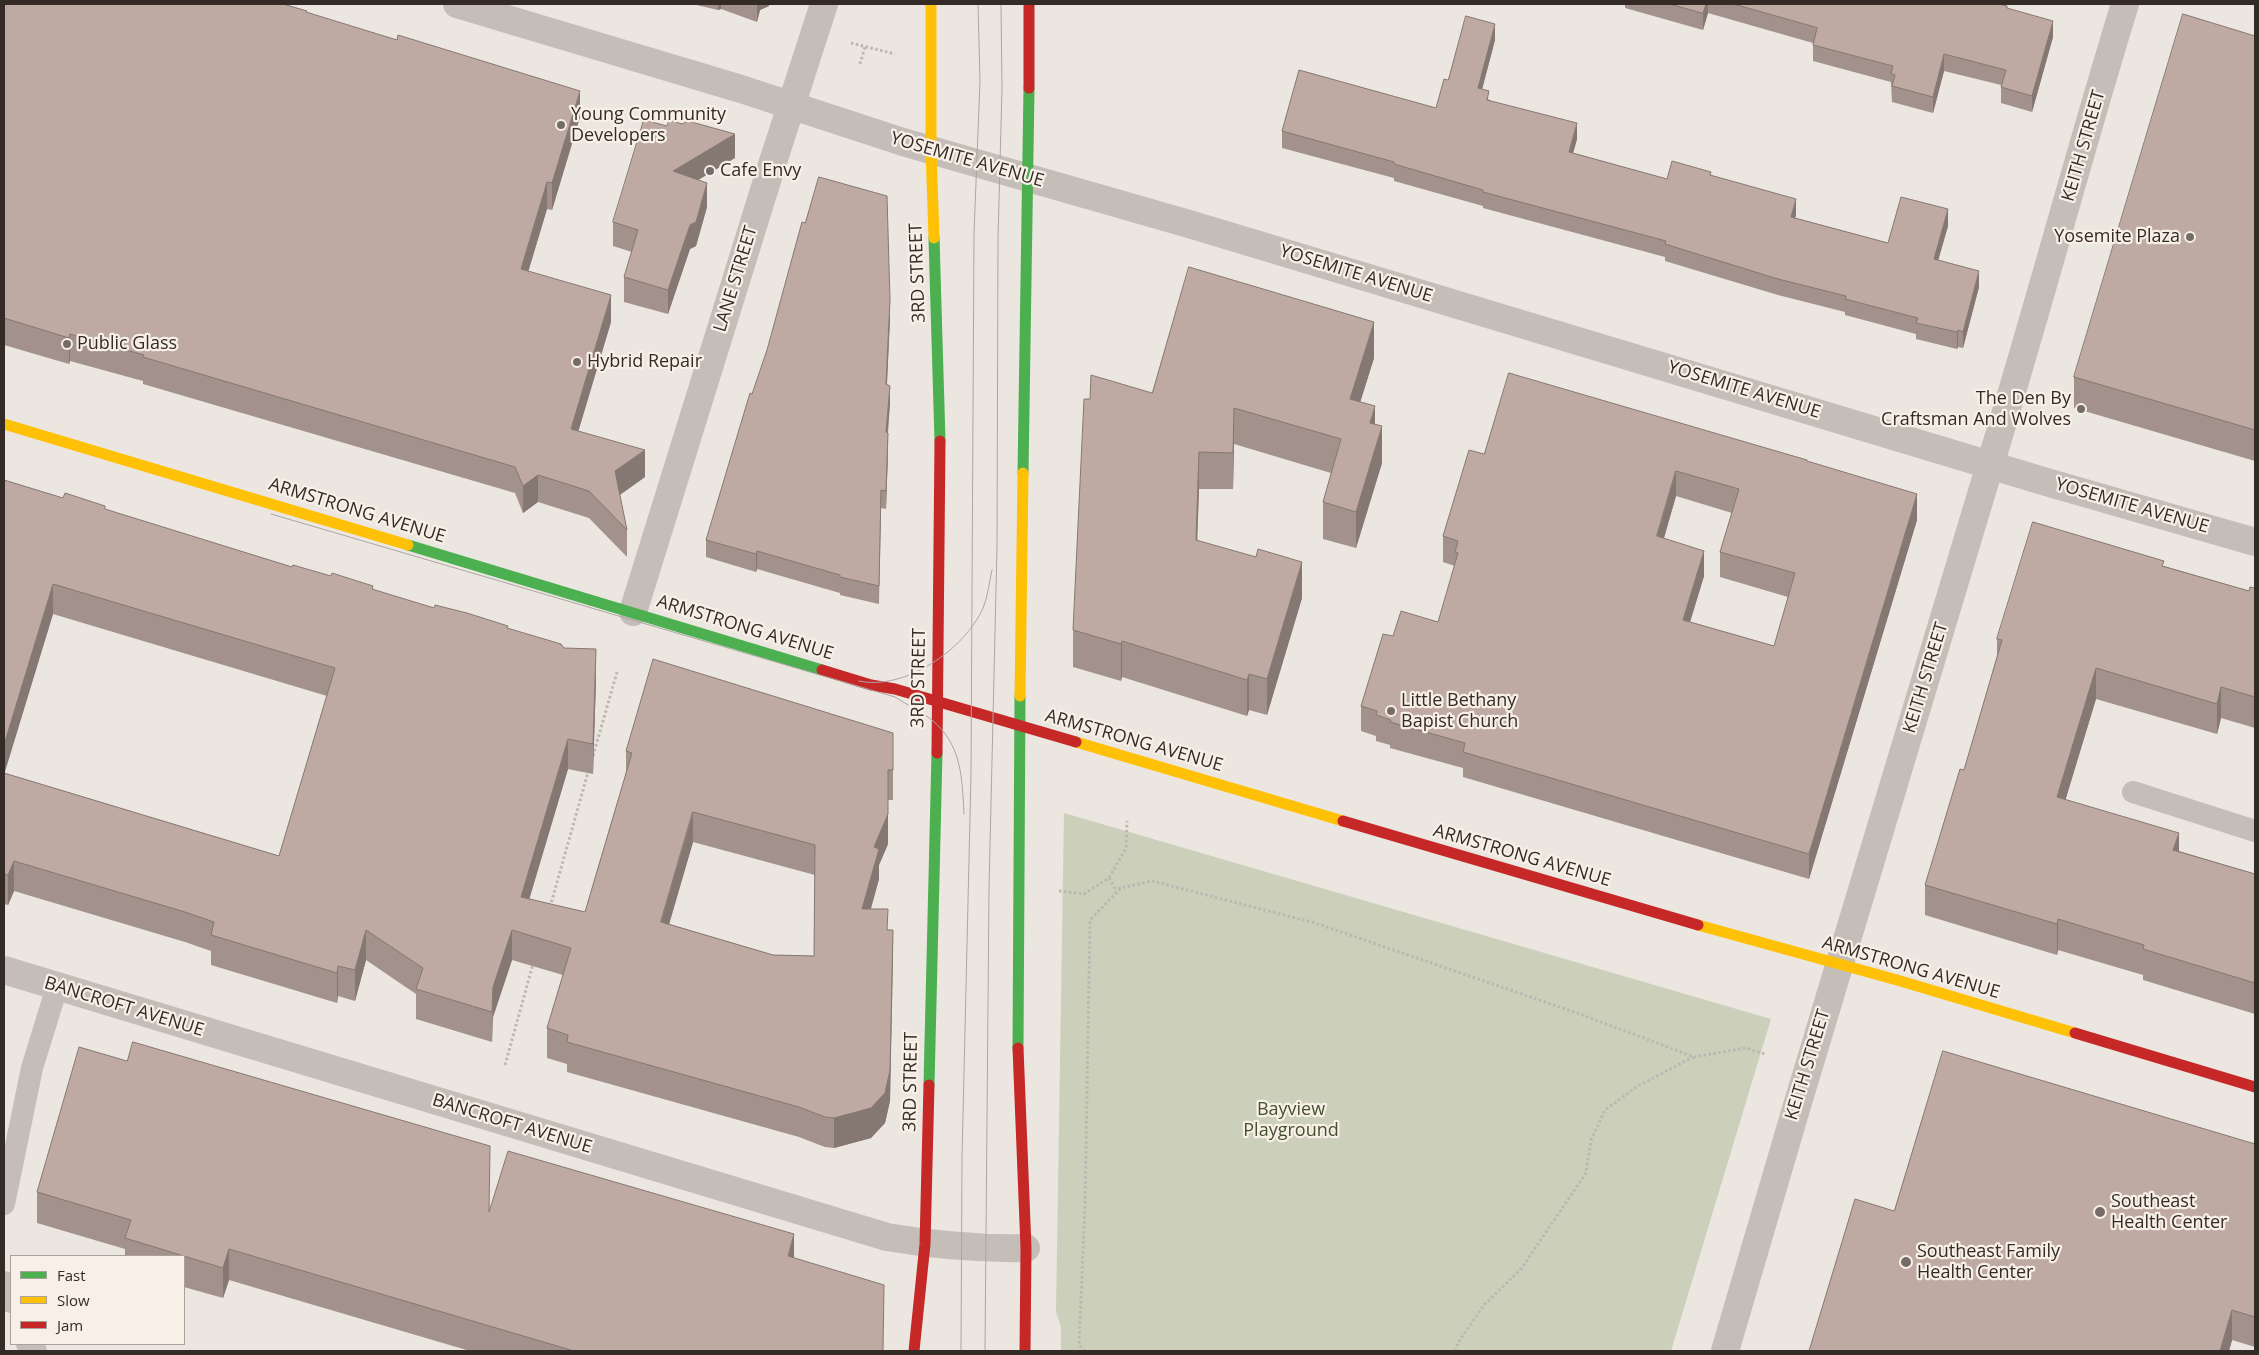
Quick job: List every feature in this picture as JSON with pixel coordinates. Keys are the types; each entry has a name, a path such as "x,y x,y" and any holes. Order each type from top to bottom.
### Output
{"main road":[{"name":"3RD STREET","path":"914,1351 925,1244 937,763 936,702 940,429 932,150 931,4"},
{"path":"1025,1351 1026,1248 1017,1020 1025,270 1029,178 1029,4"},
{"name":"ARMSTRONG AVENUE","path":"4,424 871,684 895,689 1767,946 1839,965 2255,1087"}],"street":[{"name":"YOSEMITE AVENUE","path":"457,4 932,150 2255,542"},
{"name":"LANE STREET","path":"633,612 824,4"},
{"name":"KEITH STREET","path":"1725,1351 1814,1042 1991,464 2125,4"},
{"name":"BANCROFT AVENUE","path":"4,970 887,1237 925,1244 986,1248 1026,1248"}],"lane":[{"path":"2133,792 2255,831"},
{"path":"4,1204 32,1068 57,987"},
{"path":"4,1282 10,1299"}],"path":[{"path":"851,43 901,56"},
{"path":"860,64 865,47"},
{"path":"592,759 617,672"},
{"path":"548,912 589,768"},
{"path":"1059,891 1084,894 1109,878 1126,848 1127,821"},
{"path":"1109,878 1115,888 1152,881 1315,922 1568,1010 1694,1057"},
{"path":"1085,1351 1079,1345 1085,1205 1090,920 1122,888"},
{"path":"504,1066 535,960"},
{"path":"1455,1351 1459,1341 1484,1304 1521,1269 1586,1173 1591,1140 1605,1110 1638,1086 1694,1057 1746,1048 1765,1054"}],"green space":[{"name":"Bayview Playground","path":"1064,813 1771,1019 1671,1351 1061,1351 1061,1327 1056,1312"}],"building":[{"path":"4,4 283,4 397,40 398,35 580,91 552,183 547,182 521,269 611,295 571,429 645,450 615,471 627,530 589,491 538,475 523,486 515,467 143,357 144,355 70,334 69,338 4,318"},
{"path":"1670,4 1706,4 1703,13"},
{"path":"1734,4 1999,4 2053,21 2032,96 2001,87 2006,70 1944,54 1933,97 1892,86 1895,75 1891,74 1893,66 1813,45 1817,28"},
{"name":"Yosemite Plaza","path":"2183,14 2255,36 2255,430 2074,377"},
{"path":"1466,16 1495,24 1478,88 1489,91 1487,100 1577,123 1569,152 1667,179 1672,161 1711,172 1710,175 1796,199 1791,217 1888,243 1901,197 1948,209 1934,259 1979,271 1963,332 1916,323 1918,318 1845,299 1846,296 1778,279 1665,244 1666,241 1483,192 1483,190 1394,164 1394,162 1282,131 1299,70 1436,108 1444,79 1448,80"},
{"path":"644,120 667,126 669,120 682,124 688,121 735,134 673,171 707,183 696,222 690,225 668,290 624,277 638,230 613,222"},
{"path":"819,177 887,196 890,300 886,384 890,386 886,432 888,433 886,491 881,490 879,586 840,577 840,575 757,551 756,554 706,540 750,393 752,394 767,350 802,222 805,223"},
{"path":"1189,267 1374,322 1350,399 1375,406 1370,423 1382,426 1356,512 1323,502 1341,439 1234,408 1233,453 1199,452 1196,540 1256,557 1258,549 1302,562 1267,679 1249,674 1247,680 1122,641 1121,644 1073,630 1084,399 1090,399 1091,375 1152,393"},
{"path":"1509,373 1917,494 1809,854 1463,752 1465,743 1390,722 1391,720 1376,715 1377,711 1361,706 1383,634 1393,636 1401,611 1438,622 1458,553 1455,552 1458,541 1443,536 1469,450 1484,454","holes":["1676,471 1739,489 1720,552 1795,573 1774,646 1683,620 1704,551 1657,536"]},
{"path":"4,480 63,498 65,493 105,506 105,509 292,567 293,565 331,576 332,573 373,586 372,589 434,608 435,605 467,613 508,626 507,628 561,644 564,648 596,649 593,744 568,739 521,897 585,912 632,753 626,751 653,659 893,733 893,770 888,770 888,814 874,847 879,849 862,909 888,909 887,930 893,930 890,1070 885,1093 871,1108 834,1118 825,1117 799,1107 567,1042 568,1035 547,1028 571,948 512,930 493,987 492,1012 416,989 423,968 366,930 355,970 338,966 337,973 211,935 214,922 14,861 8,875 4,874 4,773 279,856 335,668 53,584 4,745","holes":["693,812 815,845 814,956 773,955 661,922"]},
{"path":"2033,522 2164,561 2162,566 2249,591 2250,587 2255,588 2255,697 2221,687 2217,704 2096,668 2057,797 2179,833 2173,850 2255,874 2255,983 2143,949 2144,945 2058,919 2057,924 1925,885 1960,769 1964,770 2002,640 1997,639"},
{"path":"133,1042 490,1146 489,1212 508,1151 794,1234 788,1256 884,1285 883,1351 574,1351 229,1249 223,1268 125,1238 131,1220 37,1192 79,1047 127,1061"},
{"path":"1943,1051 2255,1144 2255,1317 2232,1310 2220,1351 1809,1351 1855,1199 1894,1211"}],"tram line":[{"path":"961,1351 962,1158 971,774 974,233 980,81 978,4"},
{"path":"985,1351 989,889 997,547 998,238 1002,88 1001,4"},
{"path":"271,514 895,697 932,720 949,740 959,763 964,814"},
{"path":"859,681 895,680 914,673 948,652 974,623 983,608 992,570"}],"traffic: fast":[{"path":"1023,473 1029,88"},
{"path":"934,238 940,441"},
{"path":"408,545 822,670"},
{"path":"1018,1048 1020,696"},
{"path":"929,1085 937,753"}],"traffic: slow":[{"path":"931,4 931,150 934,238"},
{"path":"4,424 408,545"},
{"path":"1020,696 1023,473"},
{"path":"1076,742 1343,821"},
{"path":"1698,925 1897,980 2075,1033"}],"traffic: jam":[{"path":"1029,4 1029,88"},
{"path":"937,753 940,441"},
{"path":"822,670 871,685 895,689 1076,742"},
{"path":"1343,821 1698,925"},
{"path":"2075,1033 2255,1087"},
{"path":"1018,1048 1026,1248 1025,1351"},
{"path":"914,1351 925,1244 929,1085"}],"place":[{"name":"Young Community Developers","path":"561,125"},
{"name":"Cafe Envy","path":"710,171"},
{"name":"Yosemite Plaza","path":"2190,237"},
{"name":"Public Glass","path":"67,344"},
{"name":"Hybrid Repair","path":"577,362"},
{"name":"The Den By Craftsman And Wolves","path":"2081,409"},
{"name":"Little Bethany Bapist Church","path":"1391,711"},
{"name":"Southeast Health Center","path":"2100,1212"},
{"name":"Southeast Family Health Center","path":"1906,1262"}]}
